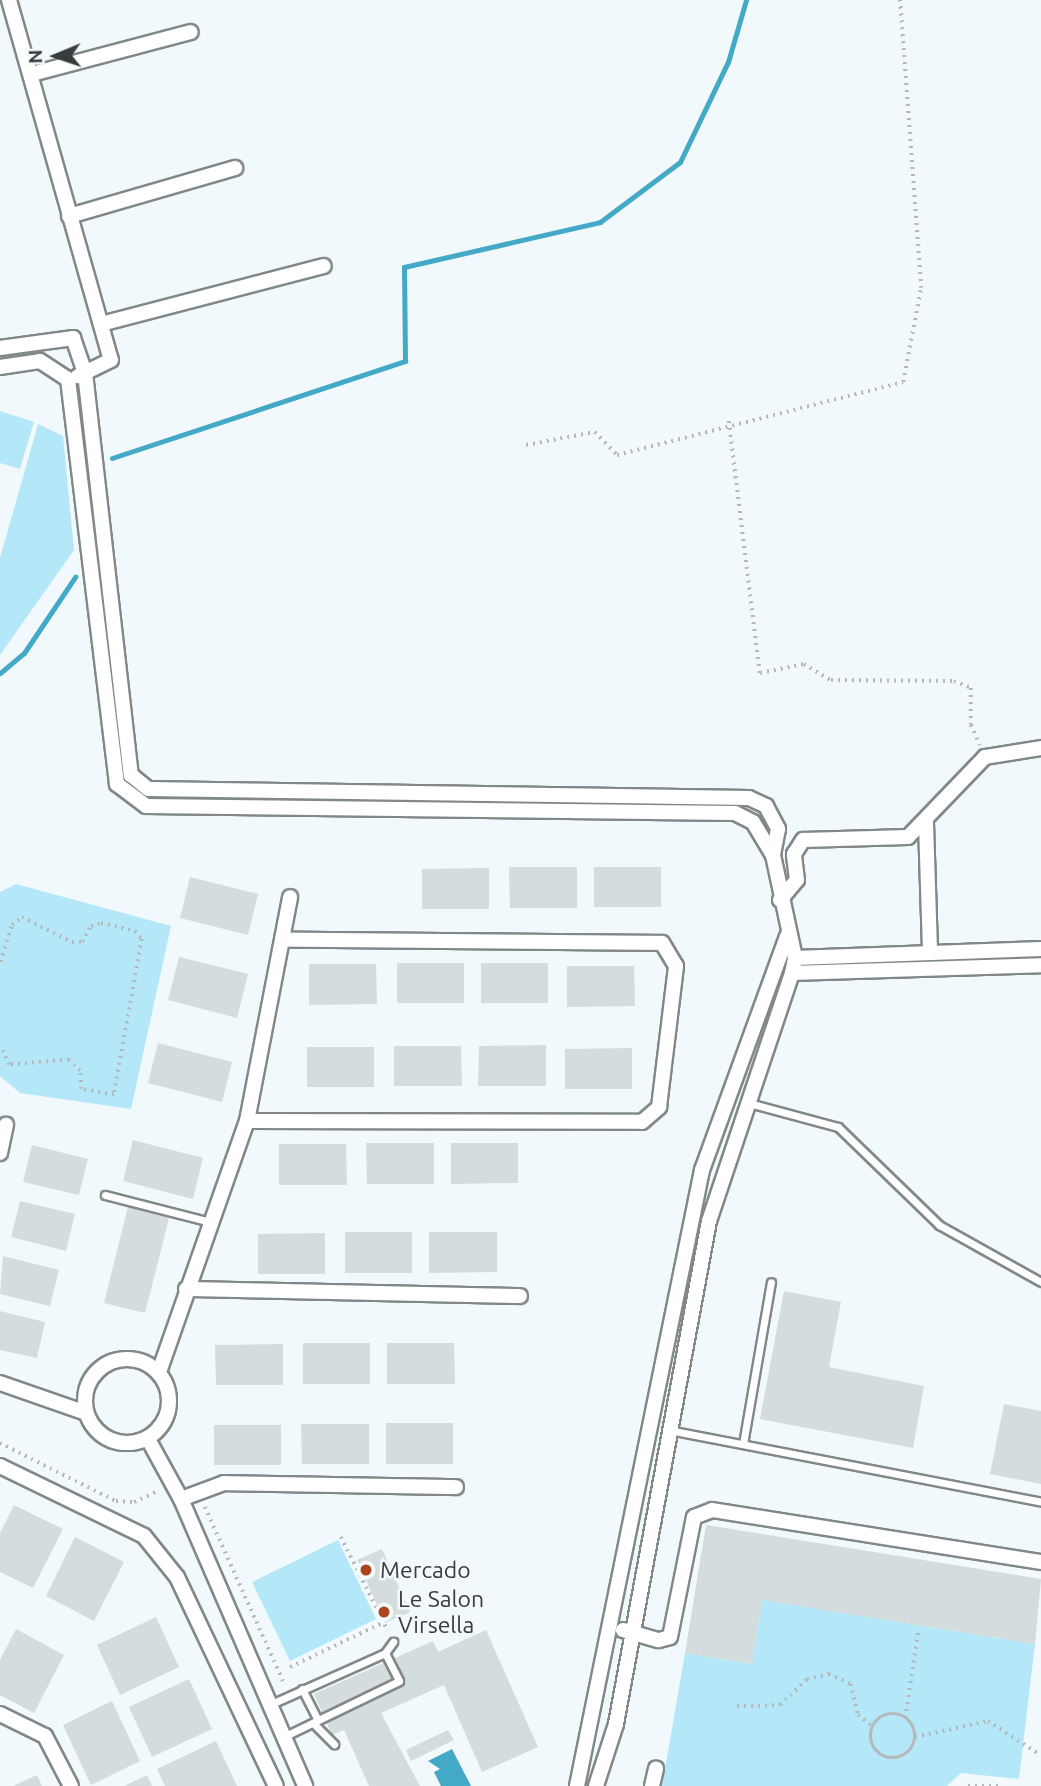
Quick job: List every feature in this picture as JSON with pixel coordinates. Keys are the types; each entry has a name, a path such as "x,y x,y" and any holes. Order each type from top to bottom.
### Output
{"street":[{"path":"9,0 111,360 68,379"},
{"path":"32,74 191,32"},
{"path":"69,216 235,167"},
{"path":"101,324 324,266"},
{"path":"0,348 73,338 85,373 131,775 148,789 748,799 766,806 778,829 773,855 787,936 795,958 709,1221 674,1431 631,1632 616,1724 596,1786"},
{"path":"0,367 40,361 68,379"},
{"path":"68,379 117,784 146,806 735,813 753,822 773,855"},
{"path":"780,900 797,880 794,854 803,840 908,837 926,823 985,757 1041,748"},
{"path":"926,823 930,953"},
{"path":"148,1439 170,1408 159,1372 247,1121 290,897"},
{"path":"577,1786 614,1627 702,1170 787,936"},
{"path":"247,1121 642,1122 659,1107 676,966 662,943 282,940"},
{"path":"795,958 1041,949"},
{"path":"792,973 1041,965"},
{"path":"0,1153 6,1125"},
{"path":"186,1289 520,1296"},
{"path":"86,1413 85,1394 106,1363 144,1361 159,1372"},
{"path":"0,1383 86,1413 111,1441 148,1439"},
{"path":"148,1439 181,1499 305,1786"},
{"path":"0,1465 144,1536 177,1577 276,1786"},
{"path":"181,1499 224,1483 456,1487"},
{"path":"614,1627 670,1637 694,1517 712,1510 1041,1562"},
{"path":"0,1714 45,1736 71,1786"},
{"path":"652,1786 656,1768"}],"lane":[{"path":"748,1103 838,1127 939,1225 1041,1282"},
{"path":"105,1195 211,1222"},
{"path":"743,1444 771,1282"},
{"path":"674,1431 1041,1502"},
{"path":"269,1706 384,1653 393,1642"},
{"path":"283,1738 398,1681 384,1653"},
{"path":"302,1689 315,1722 334,1744"}],"path":[{"path":"526,445 594,432 617,455 729,421 903,382 920,288 900,0"},
{"path":"729,421 760,673 804,664 831,680 954,681 971,688 971,725 985,757"},
{"path":"0,962 12,925 22,917 72,942 82,942 101,923 135,931 142,939 114,1095 80,1089 80,1070 69,1060 11,1066 0,1046"},
{"path":"0,1444 116,1501 134,1502 172,1483"},
{"path":"199,1492 290,1695"},
{"path":"341,1536 380,1624 393,1642"},
{"path":"290,1667 380,1624"},
{"path":"915,1737 905,1718 918,1632"},
{"path":"737,1706 780,1704 807,1679 829,1674 851,1684 858,1715 874,1727"},
{"path":"905,1718 880,1718 872,1730 873,1745 884,1756 899,1758 915,1737 988,1721 1041,1755"},
{"path":"968,1786 1003,1786"}],"shaded area":[{"path":"0,411 34,422 20,469 0,463"},
{"path":"38,424 63,436 74,550 0,655 0,558"},
{"path":"16,884 171,926 131,1109 20,1093 0,1076 0,892"},
{"path":"338,1540 376,1619 290,1661 252,1582"},
{"path":"762,1600 1035,1644 1019,1779 961,1773 947,1786 662,1786 685,1653 752,1664"},
{"path":"452,1749 471,1786 441,1786 434,1772 440,1769 428,1761"}],"building":[{"path":"509,867 577,867 577,908 510,908"},
{"path":"594,867 661,867 661,907 594,907"},
{"path":"489,868 489,909 422,909 422,869"},
{"path":"190,877 258,894 248,935 180,918"},
{"path":"179,957 248,974 237,1018 168,1000"},
{"path":"397,963 464,963 464,1003 397,1003"},
{"path":"481,963 548,963 548,1003 481,1003"},
{"path":"309,964 376,964 377,1004 309,1005"},
{"path":"567,966 634,966 635,1006 567,1007"},
{"path":"158,1043 232,1062 222,1102 148,1083"},
{"path":"546,1045 546,1086 478,1086 479,1046"},
{"path":"394,1046 461,1046 462,1086 394,1086"},
{"path":"307,1047 374,1047 374,1087 307,1087"},
{"path":"632,1048 632,1089 565,1089 565,1049"},
{"path":"133,1140 203,1158 193,1199 123,1181"},
{"path":"366,1143 434,1143 434,1184 367,1184"},
{"path":"451,1143 518,1143 518,1183 451,1184"},
{"path":"279,1144 346,1144 347,1185 279,1185"},
{"path":"32,1145 88,1159 79,1195 23,1182"},
{"path":"20,1201 75,1214 66,1251 11,1237"},
{"path":"128,1207 169,1218 145,1313 104,1303"},
{"path":"345,1232 412,1232 412,1273 345,1273"},
{"path":"429,1232 497,1232 497,1272 429,1273"},
{"path":"325,1233 325,1274 258,1274 258,1234"},
{"path":"3,1256 59,1270 50,1306 0,1294"},
{"path":"784,1291 841,1302 829,1367 924,1386 913,1448 760,1419"},
{"path":"0,1311 45,1322 37,1358 0,1350"},
{"path":"303,1343 370,1343 370,1384 303,1384"},
{"path":"387,1343 454,1343 455,1384 387,1384"},
{"path":"283,1344 283,1385 216,1385 215,1345"},
{"path":"1004,1404 1041,1411 1041,1484 990,1474"},
{"path":"386,1423 453,1423 453,1464 386,1464"},
{"path":"301,1424 369,1424 369,1464 302,1464"},
{"path":"214,1425 281,1425 281,1465 214,1465"},
{"path":"14,1505 63,1529 33,1588 0,1572 0,1533"},
{"path":"706,1525 1041,1579 1035,1644 762,1600 752,1664 685,1653"},
{"path":"75,1537 124,1562 94,1621 46,1596"},
{"path":"382,1549 410,1612 385,1623 357,1560"},
{"path":"156,1617 179,1667 120,1695 97,1645"},
{"path":"16,1629 64,1655 34,1713 0,1695 0,1660"},
{"path":"486,1630 538,1747 482,1772 444,1685 381,1713 420,1786 369,1786 344,1730 332,1735 314,1694 433,1641 438,1652"},
{"path":"189,1679 212,1729 152,1757 129,1707"},
{"path":"112,1701 140,1761 91,1785 63,1725"},
{"path":"448,1730 454,1740 411,1761 406,1750"},
{"path":"216,1741 237,1786 165,1786 157,1769"},
{"path":"37,1775 42,1786 13,1786"},
{"path":"147,1775 152,1786 124,1786"}],"waterway":[{"path":"112,458 405,361 404,267 600,222 680,162 728,62 746,0"},
{"path":"0,673 24,653 75,577"}],"place":[{"name":"Mercado","path":"366,1570"},
{"name":"Le Salon Virsella","path":"384,1612"}]}
